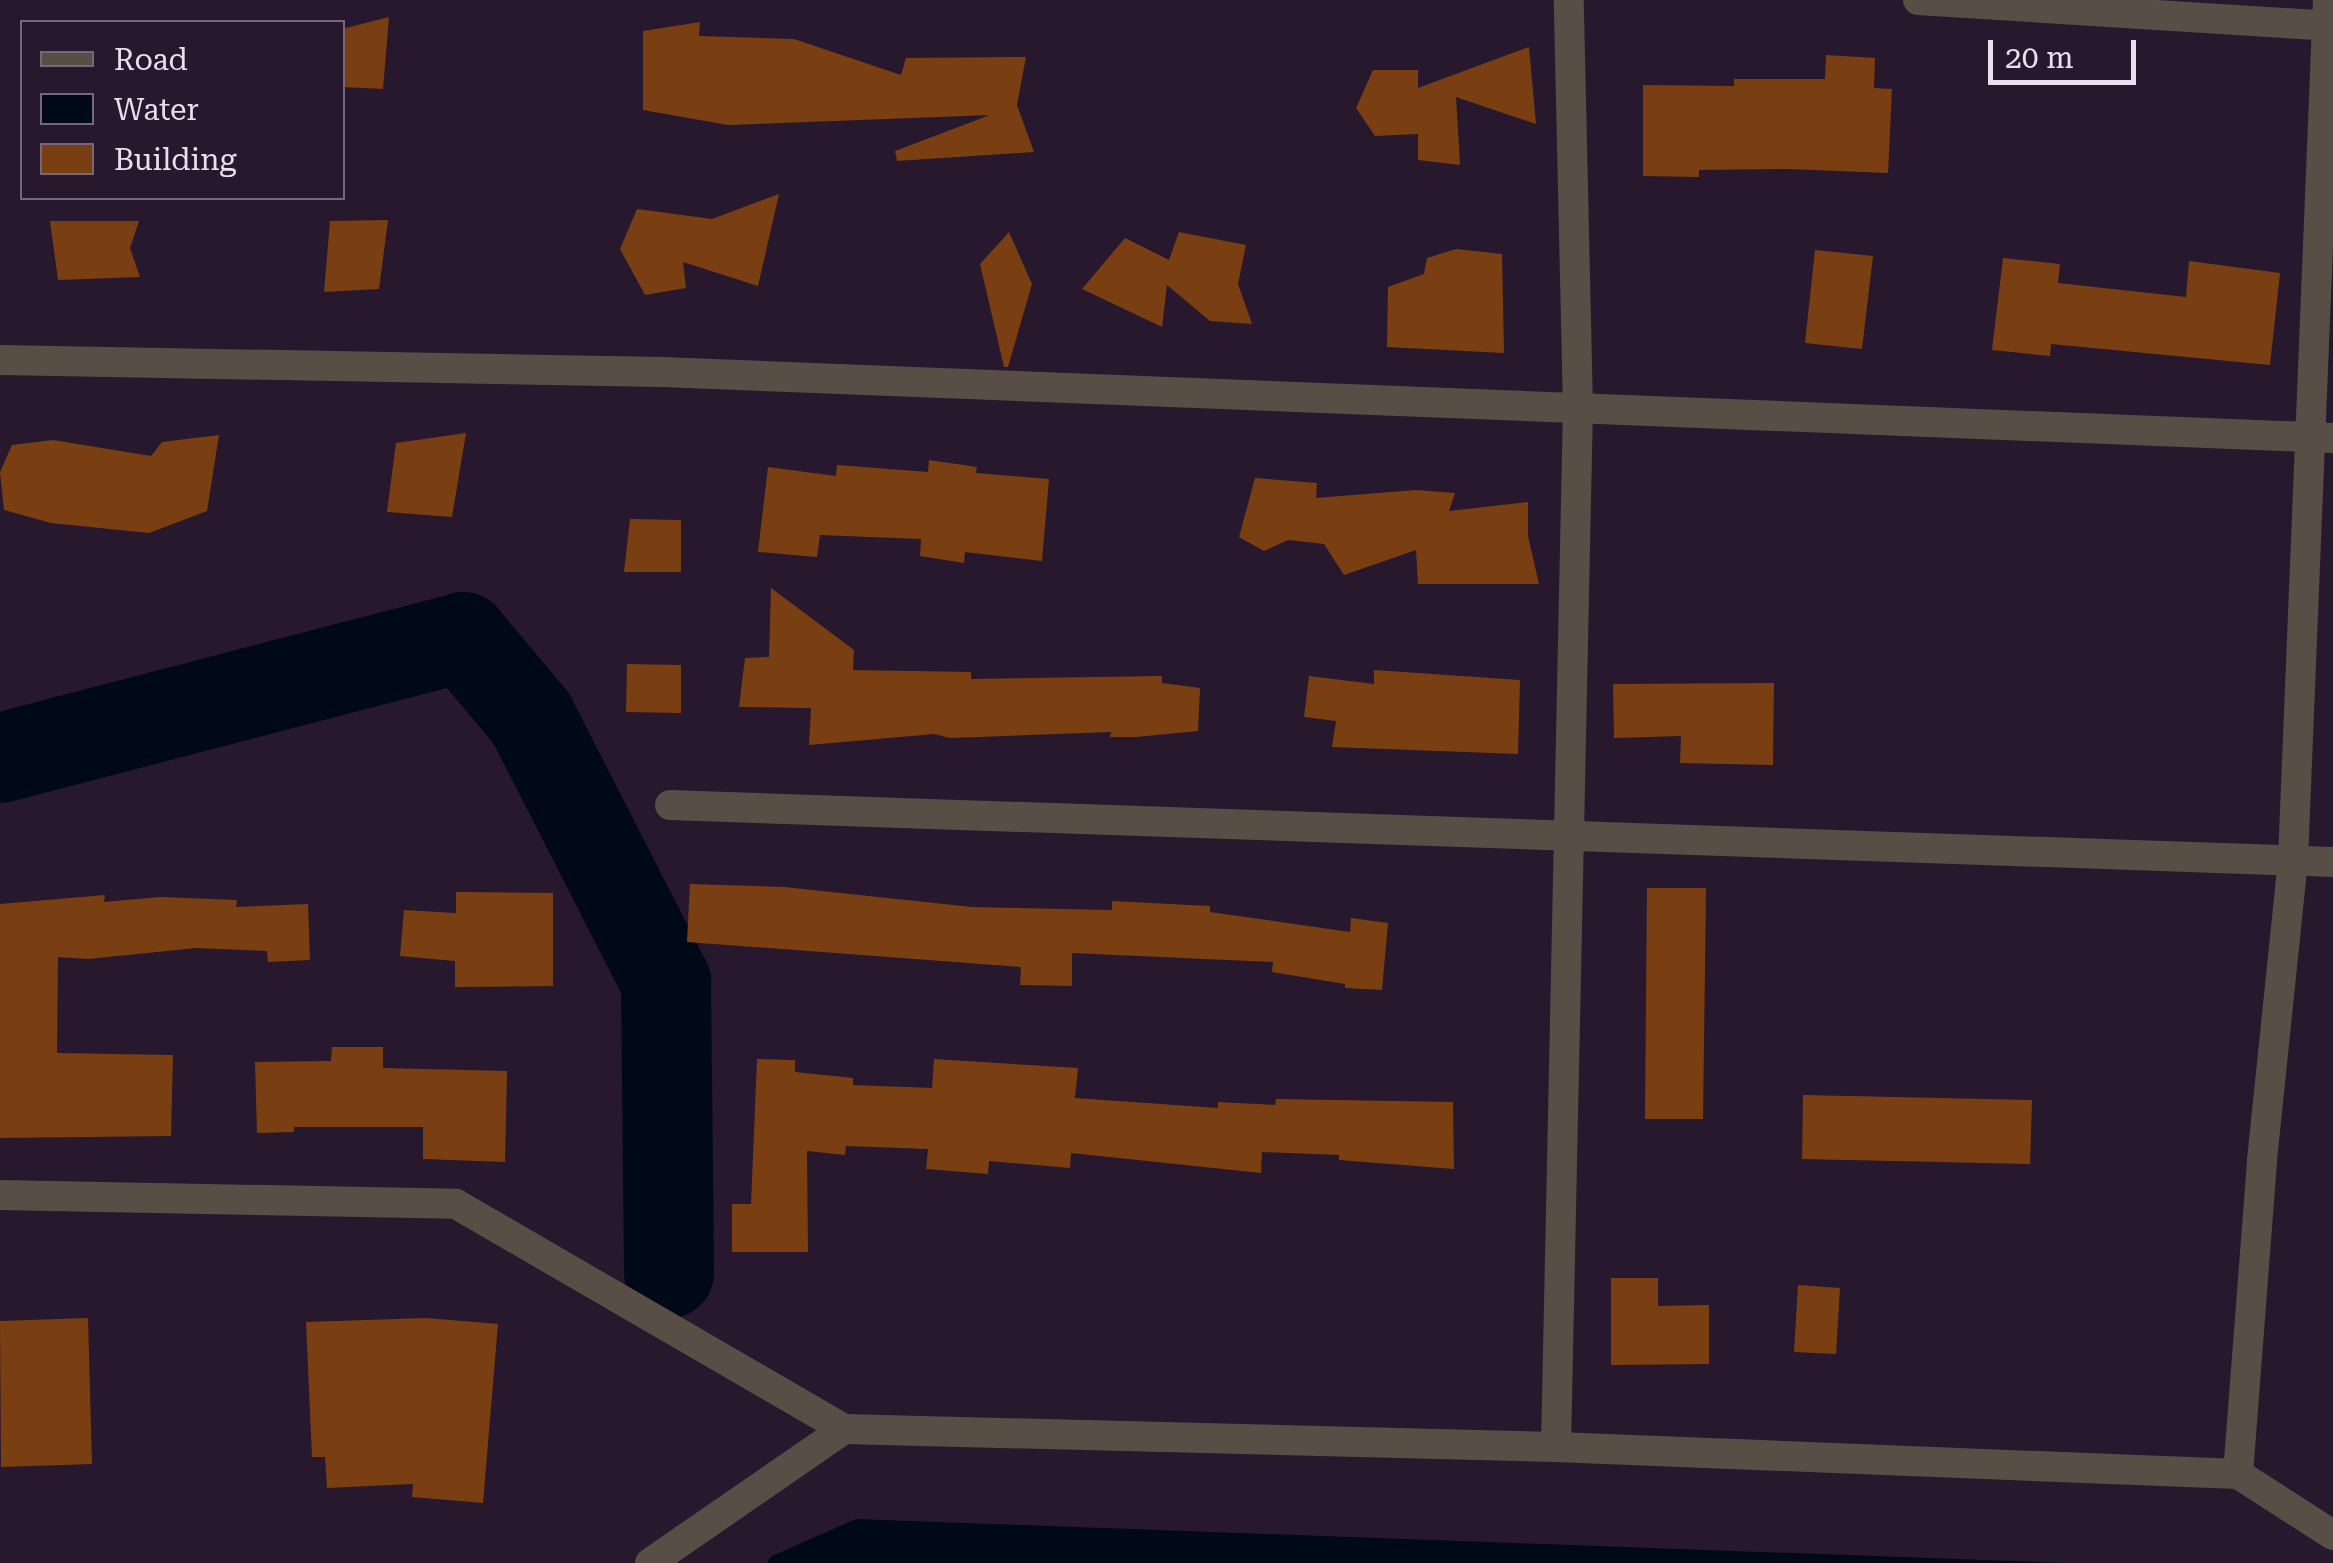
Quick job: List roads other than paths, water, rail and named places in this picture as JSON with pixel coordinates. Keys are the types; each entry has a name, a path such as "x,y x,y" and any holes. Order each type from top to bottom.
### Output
{"street":[{"path":"1556,1446 1578,408 1569,0"},
{"path":"1918,0 2330,17 2320,438 2292,860 2262,1160 2238,1474"},
{"path":"0,360 662,372 2320,438"},
{"path":"670,805 2333,862"},
{"path":"0,1195 456,1204 844,1429 1556,1446 2238,1474 2333,1535"},
{"path":"650,1563 844,1429"}],"water":[{"path":"856,1519 2065,1563 767,1563 770,1557"}],"waterway":[{"path":"0,758 463,637 531,718 666,982 669,1273"}]}
